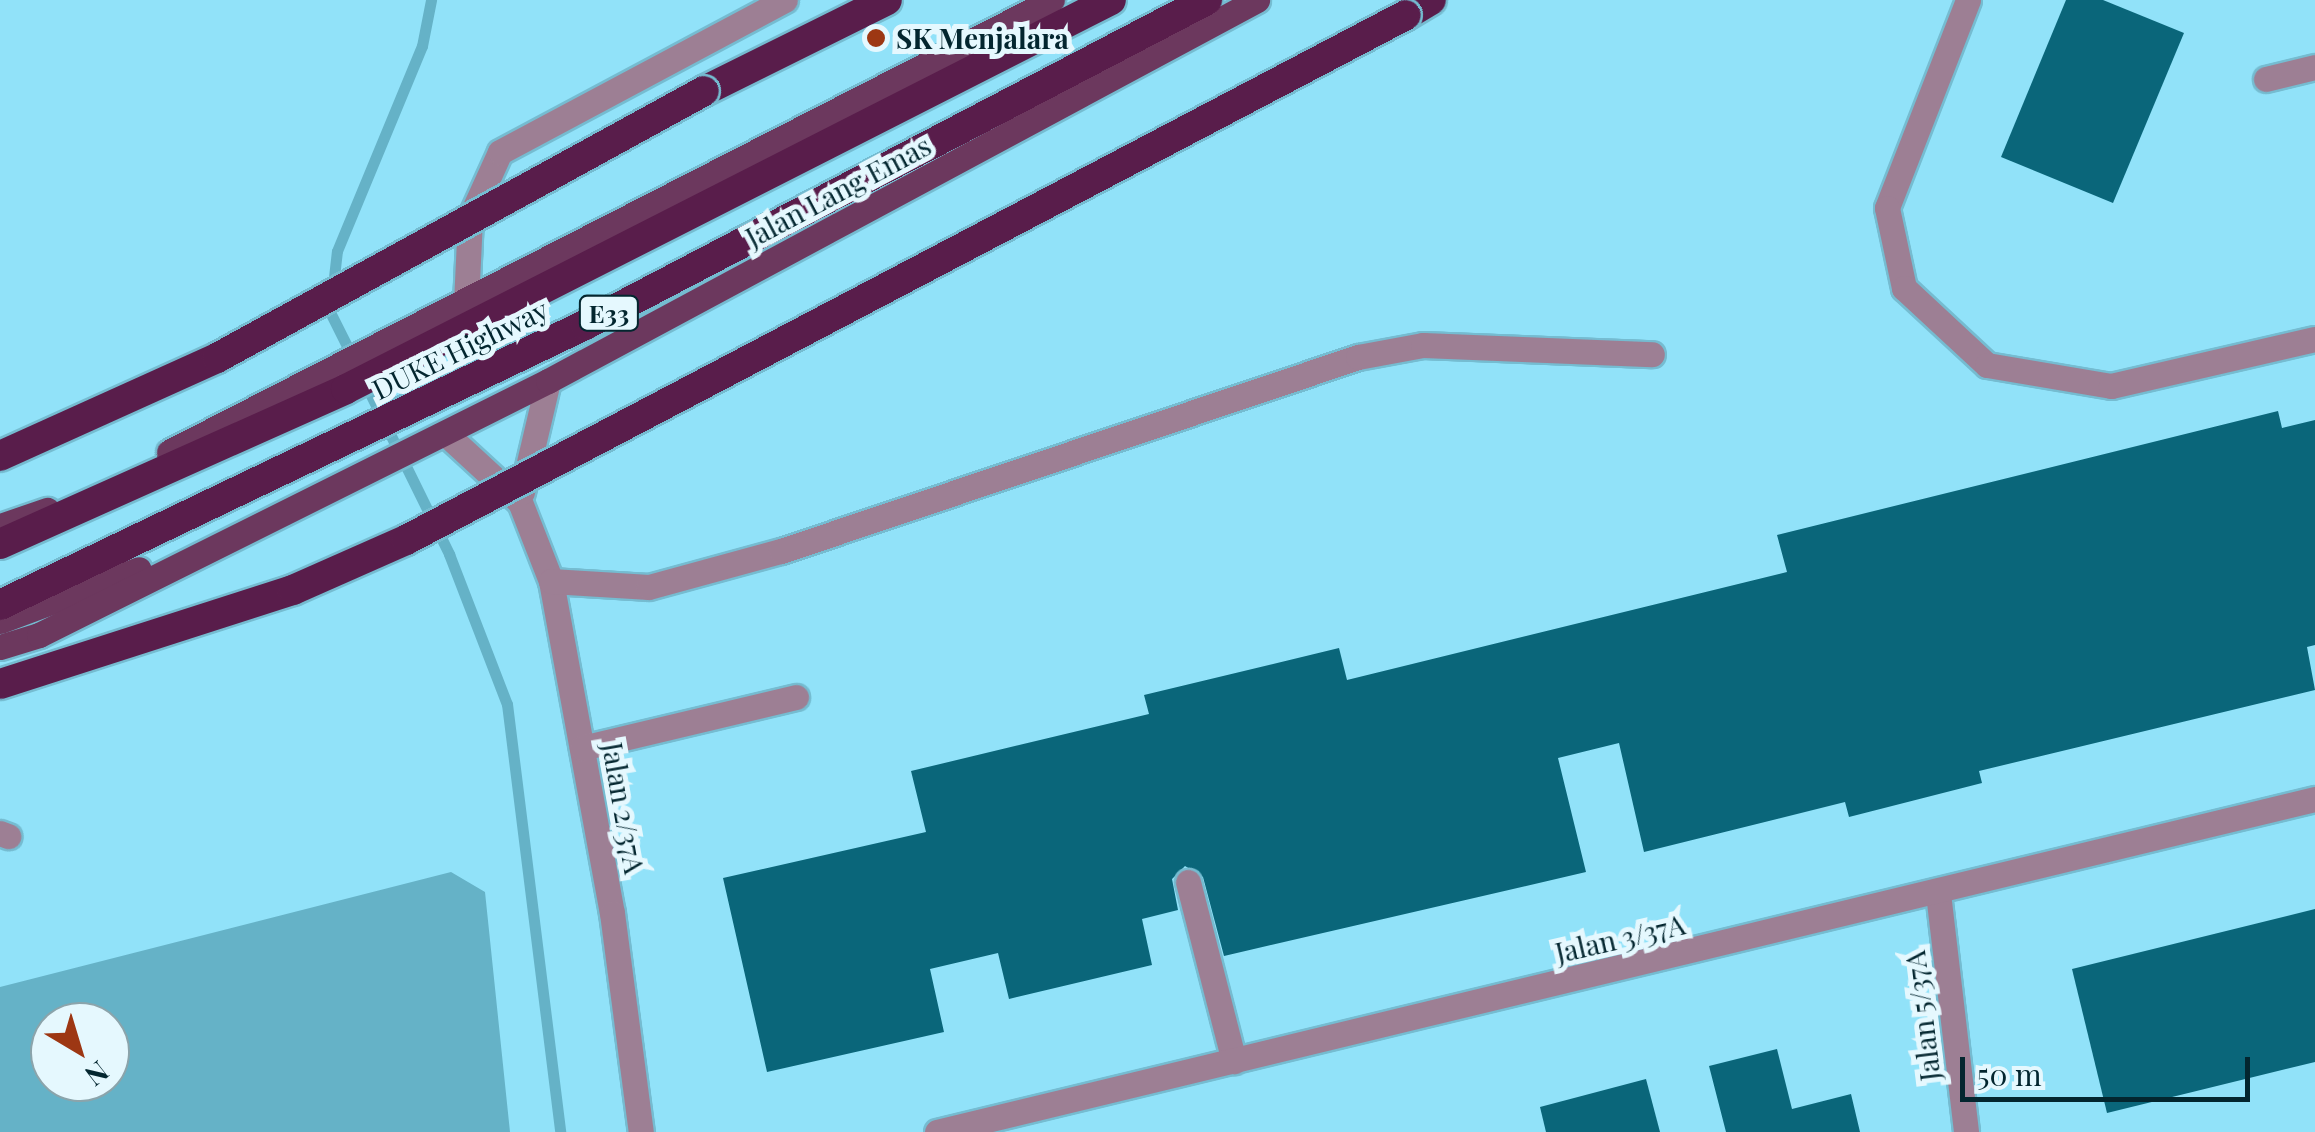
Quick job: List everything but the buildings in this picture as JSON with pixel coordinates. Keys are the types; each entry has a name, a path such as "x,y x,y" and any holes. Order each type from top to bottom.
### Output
{"highway":[{"path":"0,456 217,358 704,91 887,0"},
{"name":"DUKE Highway","path":"0,544 346,389 1111,0"},
{"name":"DUKE Highway","path":"0,605 636,299 1208,0"},
{"path":"0,684 293,590 406,540 1419,8"}],"main road":[{"path":"958,48 1034,0"},
{"path":"0,526 254,413 1052,0"},
{"name":"Jalan Lang Emas","path":"0,647 247,531 548,382 1256,0"},
{"path":"0,621 247,531"}],"street":[{"path":"466,303 470,218 500,152 785,0"},
{"path":"1968,0 1886,208 1904,288 1987,364 2111,386 2315,339"},
{"path":"2266,79 2315,67"},
{"path":"552,582 650,587 781,551 1358,357 1423,345 1652,354"},
{"path":"520,502 548,382"},
{"name":"Jalan 2/37A","path":"435,439 520,502 552,582 582,748 641,1132"},
{"path":"582,748 796,697"},
{"name":"Jalan 3/37A","path":"937,1132 2315,799"},
{"path":"1188,882 1234,1061"},
{"name":"Jalan 5/37A","path":"1938,893 1966,1132"}],"water":[{"path":"451,872 485,892 510,1132 0,1132 0,987"}],"waterway":[{"path":"353,358 330,312 337,251 422,46 431,0"},
{"path":"365,383 449,554 507,704 560,1132"}],"place":[{"name":"SK Menjalara","path":"876,38"}]}
